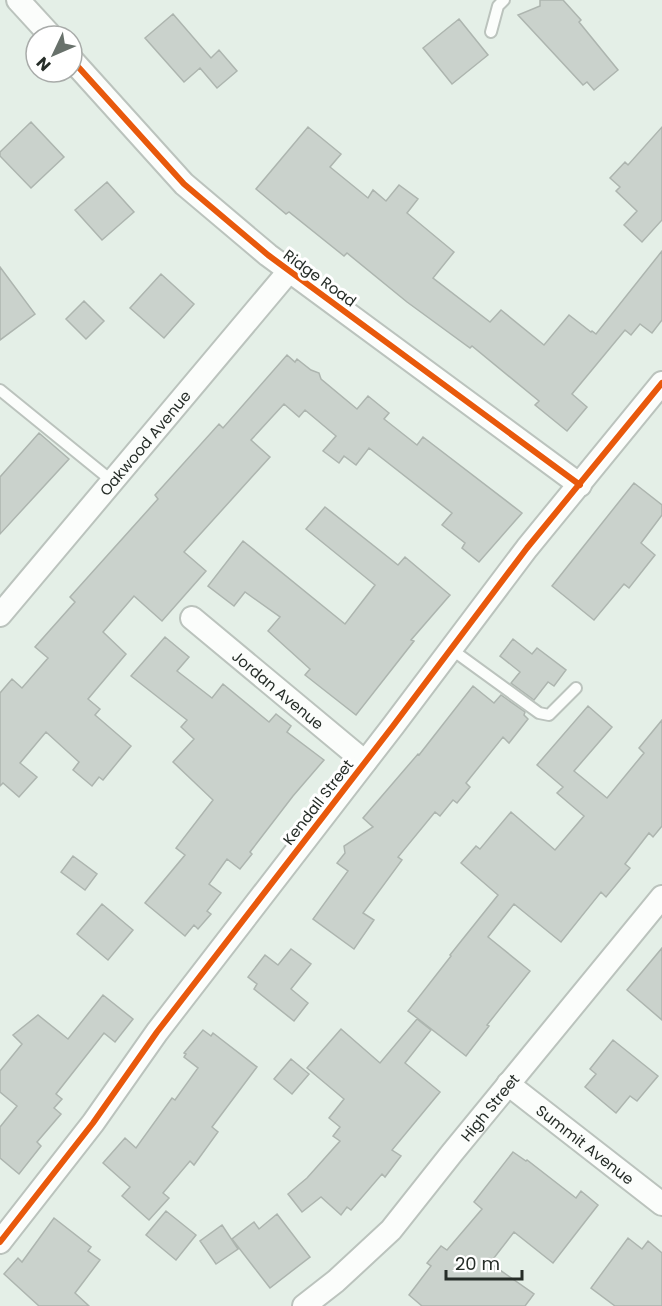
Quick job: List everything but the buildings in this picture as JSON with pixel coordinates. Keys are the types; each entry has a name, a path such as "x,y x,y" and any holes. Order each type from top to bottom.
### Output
{"street":[{"path":"18,0 40,24"},
{"name":"Ridge Road","path":"84,73 184,184 268,255 580,485"},
{"name":"Oakwood Avenue","path":"0,615 290,270"},
{"name":"Kendall Street","path":"0,1242 93,1123 157,1032 527,548 662,383"},
{"name":"Jordan Avenue","path":"192,618 365,762"},
{"name":"High Street","path":"318,1302 391,1230 662,897"},
{"name":"Summit Avenue","path":"508,1084 662,1204"}],"lane":[{"path":"491,32 498,6 504,0"},
{"path":"0,390 112,481"},
{"path":"451,649 539,713 549,715 576,688"}],"cycle path":[{"path":"84,73 184,184 268,255 580,485"},
{"path":"0,1242 93,1123 157,1032 527,548 662,383"}]}
